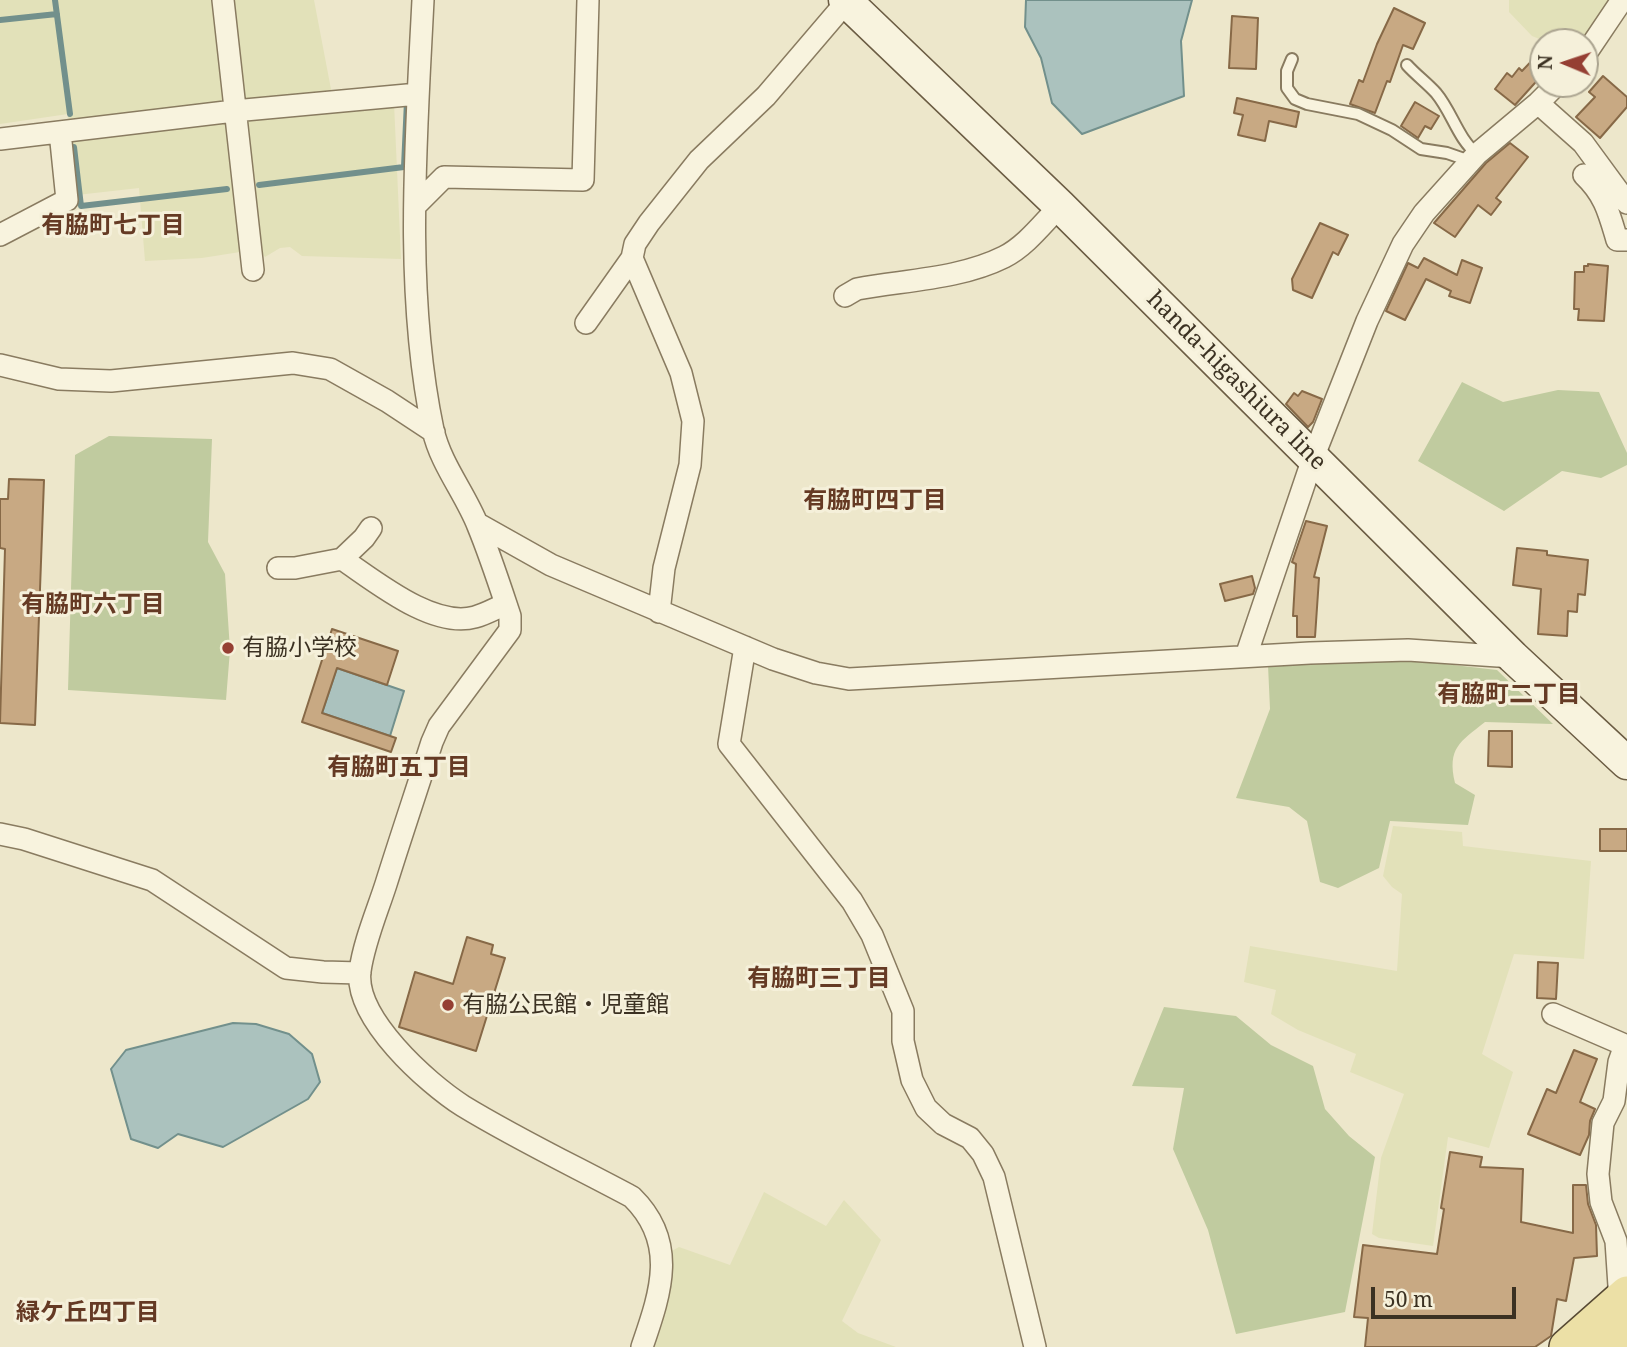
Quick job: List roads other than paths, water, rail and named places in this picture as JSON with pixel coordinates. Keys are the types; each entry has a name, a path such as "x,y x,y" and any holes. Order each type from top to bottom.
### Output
{"main road":[{"name":"handa-higashiura line","path":"846,0 1060,206 1513,657 1625,754"},
{"path":"1567,1347 1625,1308"},
{"path":"1609,1347 1625,1308"}],"street":[{"path":"223,0 253,270"},
{"path":"423,0 415,205 419,334 434,432 452,477 478,524 510,616 510,630 439,726 432,742 372,926 360,973 366,1001 377,1025 418,1070 462,1105 632,1197 644,1209 655,1230 662,1255 661,1292 642,1347"},
{"path":"415,205 444,177 583,180 587,0"},
{"path":"586,323 632,258 635,244 649,223 699,160 766,96 846,0"},
{"path":"1599,35 1622,0"},
{"path":"0,139 234,111 418,94"},
{"path":"1246,656 1313,458 1367,321 1403,244 1424,213 1474,157 1543,98"},
{"path":"1538,103 1583,143 1627,204"},
{"path":"0,235 67,200 60,132"},
{"path":"1584,175 1598,188 1607,206 1617,240 1627,240"},
{"path":"845,296 857,289 954,273 1005,256 1024,242 1060,206"},
{"path":"632,258 681,373 693,421 690,465 664,568 659,611"},
{"path":"0,365 59,379 111,382 293,363 330,369 387,401 434,432"},
{"path":"478,524 551,565 772,659 816,673 849,679 1246,656 1408,650 1513,657"},
{"path":"278,568 295,568 342,559 371,528"},
{"path":"342,559 379,585 427,611 452,619 474,618 506,604"},
{"path":"745,647 729,744 852,901 872,934 903,1011 903,1041 912,1080 926,1108 943,1124 970,1138 983,1154 994,1177 1035,1347"},
{"path":"0,834 24,839 152,880 285,968 360,973"},
{"path":"1553,1014 1626,1045 1619,1062 1614,1101 1603,1123 1598,1174 1601,1202 1616,1241 1625,1308"}],"lane":[{"path":"1292,59 1287,72 1287,88 1296,99 1307,104 1358,114 1392,130 1421,149 1474,157"},
{"path":"1407,65 1435,92 1454,119 1474,157"}],"water":[{"path":"1026,0 1192,0 1181,41 1184,96 1082,134 1052,103 1041,58 1025,27"},
{"path":"337,668 404,691 390,736 322,713"},
{"path":"233,1023 256,1024 289,1034 312,1054 320,1082 308,1099 223,1147 178,1134 158,1148 131,1139 111,1069 126,1050"}],"waterway":[{"path":"55,0 70,114"},
{"path":"0,20 57,14"},
{"path":"259,185 404,167 407,101"},
{"path":"74,147 81,206 227,189"}],"place":[{"name":"有脇小学校","path":"228,648"},
{"name":"有脇公民館・児童館","path":"448,1005"}],"district":[{"name":"有脇町七丁目","path":"113,226"},
{"name":"有脇町四丁目","path":"875,501"},
{"name":"有脇町六丁目","path":"93,605"},
{"name":"有脇町二丁目","path":"1509,695"},
{"name":"有脇町五丁目","path":"399,768"},
{"name":"有脇町三丁目","path":"819,979"},
{"name":"緑ケ丘四丁目","path":"88,1313"}]}
